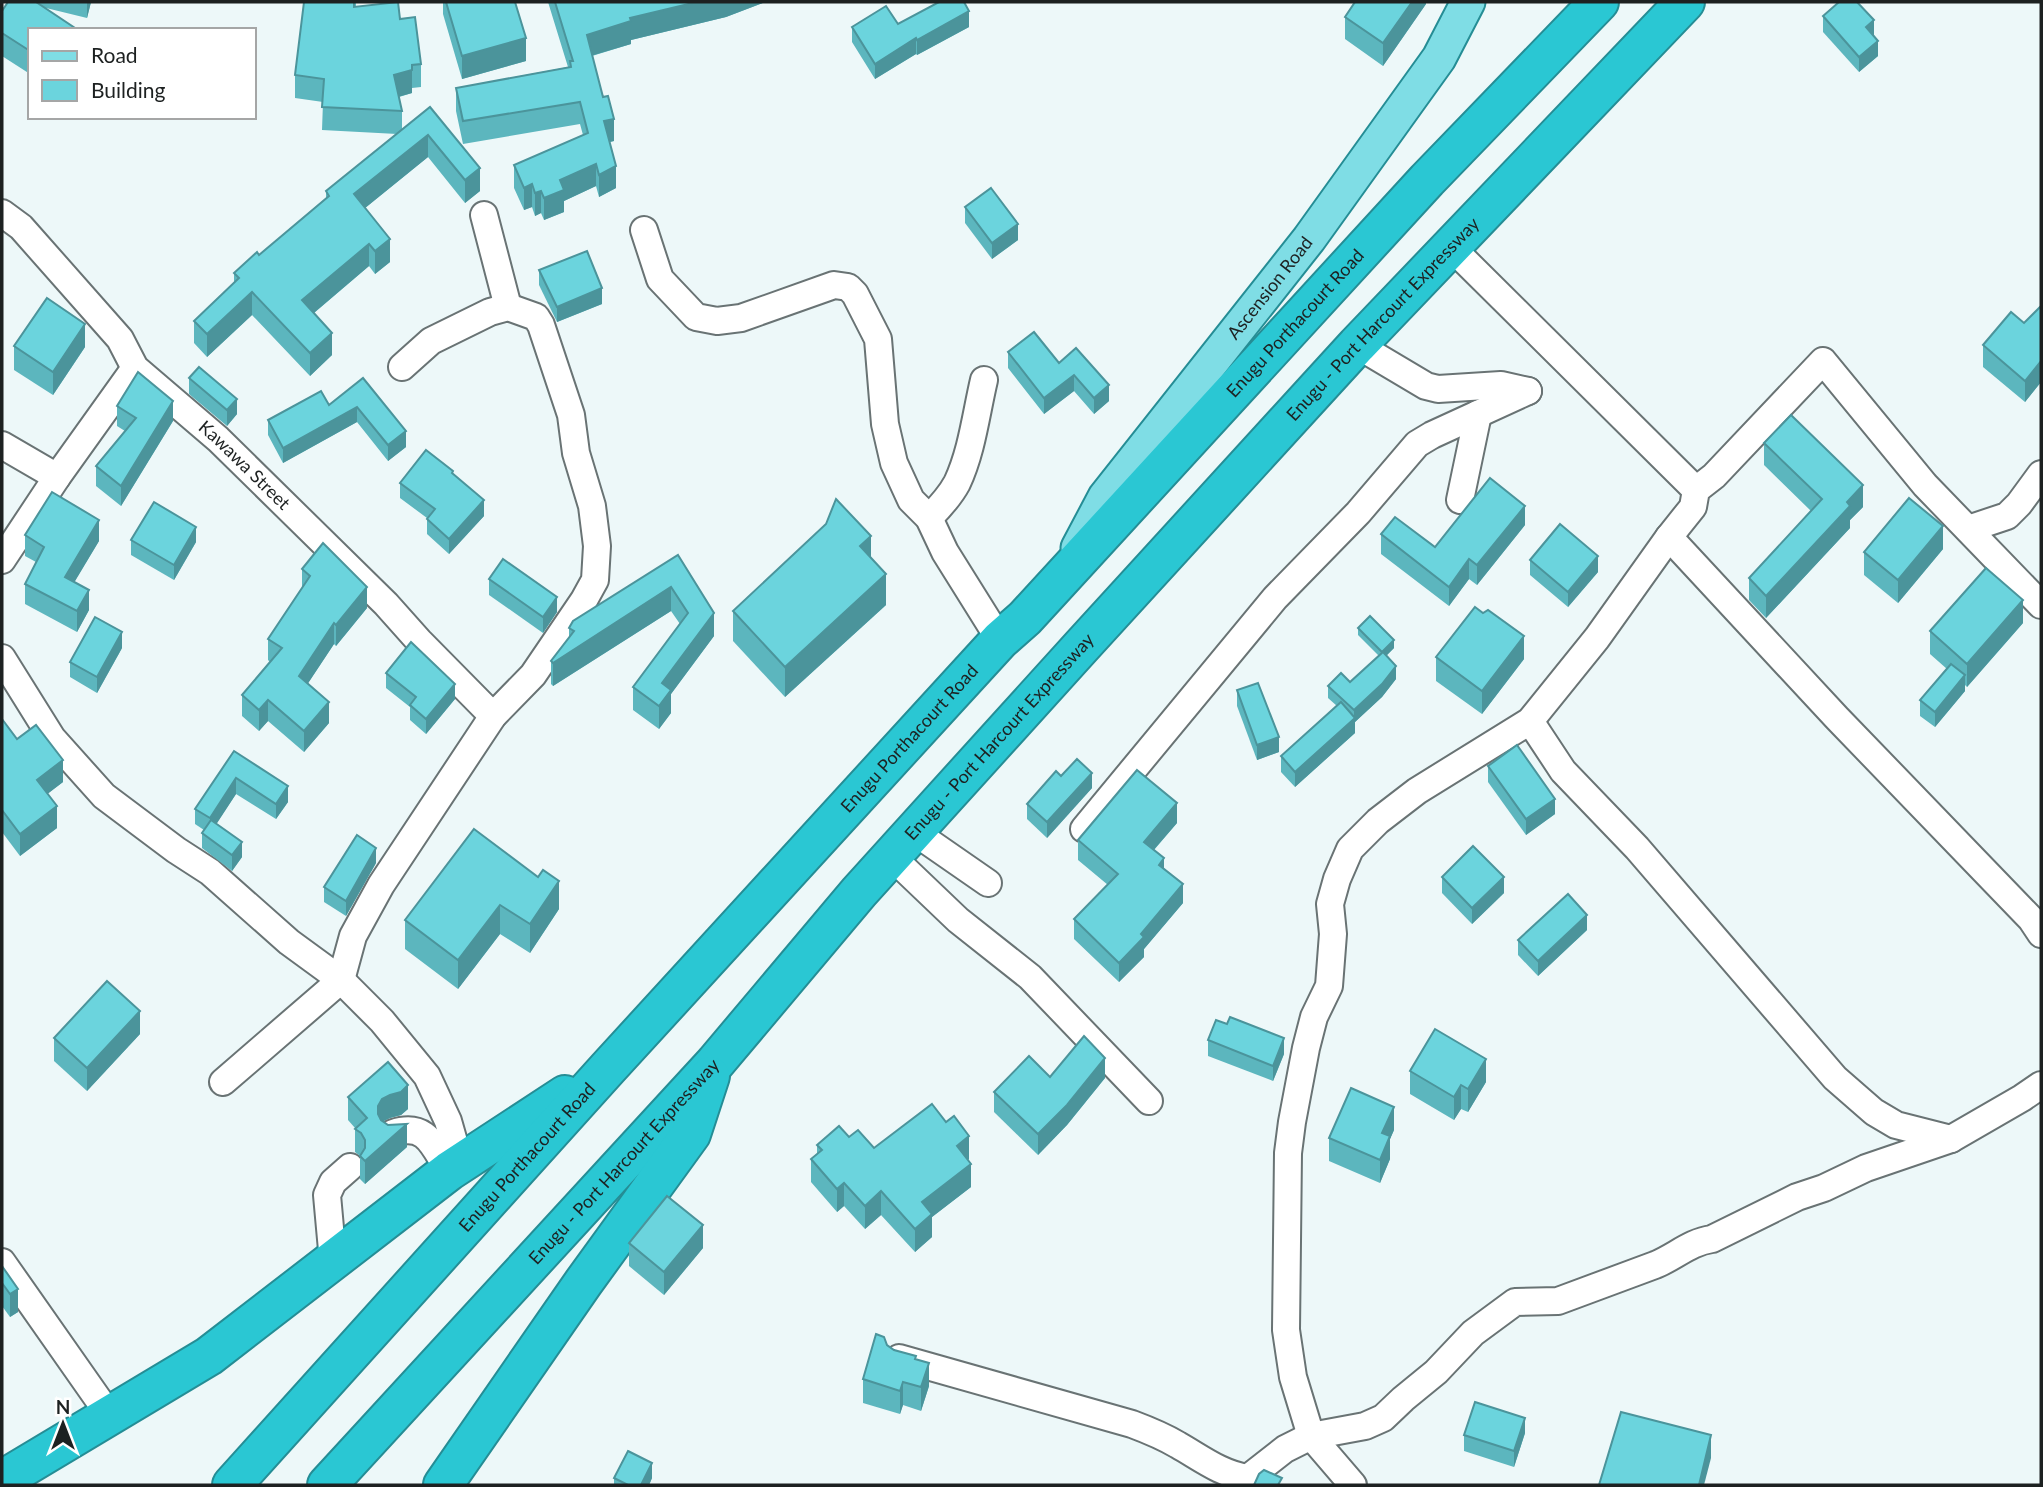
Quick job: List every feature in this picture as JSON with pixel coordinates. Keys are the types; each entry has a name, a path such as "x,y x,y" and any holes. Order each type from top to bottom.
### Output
{"highway":[{"name":"Enugu Porthacourt Road","path":"232,1485 608,1068 1000,640 1025,618 1427,180 1599,2"},
{"name":"Enugu - Port Harcourt Expressway","path":"327,1485 715,1063 859,892 1357,345 1685,2"},
{"path":"443,1485 583,1283 691,1135 715,1063"},
{"path":"2,1480 209,1356 454,1167 608,1068"}],"main road":[{"name":"Ascension Road","path":"1066,572 1105,497 1309,239 1439,58 1468,2"}],"street":[{"name":"Kawawa Street","path":"2,213 21,227 120,339 135,368 218,439 386,604 493,716"},
{"path":"484,215 508,307"},
{"path":"644,230 660,279 696,317 717,321 741,318 834,285 848,287 855,294 878,339 885,424 894,463 911,500 929,518 945,552 1000,640"},
{"path":"1451,247 1696,490"},
{"path":"223,1082 341,980 353,936 381,885 493,716 533,675 595,580 597,546 592,506 576,453 570,415 541,325 536,317 508,307 490,312 430,341 402,367"},
{"path":"1084,829 1275,598 1358,513 1417,444 1528,391 1501,385 1438,389 1426,386 1357,345"},
{"path":"1353,1485 1325,1440 1293,1377 1286,1330 1288,1153 1292,1122 1314,1017 1329,986 1333,934 1330,904 1350,849 1378,821 1417,791 1530,721 1597,638 1693,507 1696,490 1714,476 1823,361 1926,485 2041,604"},
{"path":"2,560 135,368"},
{"path":"929,518 957,483 967,458 984,380"},
{"path":"1460,500 1478,414"},
{"path":"2,444 58,477"},
{"path":"1968,529 2007,516 2041,474"},
{"path":"1669,537 1837,718 2031,919 2041,934"},
{"path":"2,658 52,738 104,796 210,872 289,942 341,980 382,1021 427,1076 448,1121 454,1167"},
{"path":"1530,721 1563,771 1637,848 1835,1078 1874,1112 1896,1125 1951,1139"},
{"path":"902,844 988,883"},
{"path":"902,844 958,920 1030,977 1149,1101"},
{"path":"899,1358 1132,1424 1168,1439 1220,1470 1247,1481 1285,1449 1325,1440 1383,1418 1436,1372 1473,1333 1515,1302 1559,1301 1671,1259 1699,1240 1712,1238 1797,1197 1824,1188 1866,1168 1951,1139 2041,1085"},
{"path":"393,1133 408,1128 419,1131 429,1138 454,1167"},
{"path":"333,1261 327,1195 332,1182 350,1167"},
{"path":"2,1262 110,1416"}],"building":[{"path":"8,2 36,2 75,28 28,28 28,50 2,33 2,11"},
{"path":"304,2 354,2 354,7 398,2 400,19 415,17 421,64 412,65 412,70 394,75 402,111 322,107 324,79 295,75"},
{"path":"446,2 515,2 526,38 462,56"},
{"path":"555,2 697,2 630,18 631,21 587,35 603,97 608,96 614,119 604,121 616,166 599,175 596,164 560,180 564,190 544,198 541,191 535,193 532,184 524,188 514,165 588,133 580,102 463,121 456,88 571,67 570,61 573,61"},
{"path":"939,2 964,2 969,11 917,40 916,38 875,64 852,27 886,6 898,24"},
{"path":"1355,2 1412,2 1383,43 1345,17"},
{"path":"1839,2 1857,2 1874,20 1866,27 1878,41 1859,57 1823,16"},
{"path":"430,107 480,168 465,180 428,135 354,194 390,239 375,251 369,244 302,300 332,333 310,353 252,292 207,334 194,321 239,278 234,273 257,252 259,255 329,196 326,191"},
{"path":"991,188 1018,224 992,243 965,207"},
{"path":"587,251 602,288 557,307 539,270"},
{"path":"47,298 85,324 53,372 14,346"},
{"path":"2041,306 2041,361 2025,381 1983,345 2011,312 2024,323"},
{"path":"1034,332 1059,363 1076,348 1109,385 1094,398 1074,375 1044,398 1008,352"},
{"path":"199,367 237,399 227,410 189,378"},
{"path":"138,372 173,401 121,486 96,466 136,418 117,406"},
{"path":"363,378 406,431 388,445 357,407 283,448 268,420 321,391 329,405"},
{"path":"1791,415 1863,485 1847,502 1850,506 1766,596 1749,578 1822,499 1764,443"},
{"path":"426,450 484,500 449,539 427,519 435,509 400,483"},
{"path":"1490,478 1525,506 1477,565 1469,559 1449,587 1381,534 1395,517 1435,547"},
{"path":"52,492 99,520 65,577 89,590 77,611 25,584 44,547 25,535"},
{"path":"1909,498 1943,526 1898,580 1864,552"},
{"path":"836,499 871,536 860,546 886,574 785,667 733,611 826,524"},
{"path":"154,502 196,527 174,565 131,540"},
{"path":"1560,524 1598,556 1568,592 1530,560"},
{"path":"323,543 367,587 336,625 334,623 299,676 329,702 304,731 268,700 259,710 242,695 282,648 268,639 310,576 302,569"},
{"path":"678,555 714,613 662,683 671,690 659,706 633,687 688,613 671,587 553,663 551,661 574,631 569,628 573,621"},
{"path":"503,559 557,597 543,617 489,579"},
{"path":"1986,568 2023,600 1967,664 1930,631"},
{"path":"1475,607 1483,613 1488,610 1524,636 1482,691 1436,657"},
{"path":"1370,616 1394,640 1382,652 1358,628"},
{"path":"95,617 122,632 97,677 70,662"},
{"path":"411,642 455,684 426,719 410,705 416,697 386,673"},
{"path":"1383,652 1396,666 1382,684 1354,710 1328,686 1341,673 1350,682"},
{"path":"1951,664 1965,675 1935,712 1920,700"},
{"path":"1258,683 1279,737 1257,745 1237,690"},
{"path":"1341,702 1355,718 1295,772 1281,756"},
{"path":"2,719 17,739 36,725 63,760 37,780 57,806 20,834 2,810"},
{"path":"1517,745 1555,799 1526,819 1488,766"},
{"path":"234,751 288,786 276,804 236,778 210,818 195,809"},
{"path":"1077,759 1092,773 1047,822 1027,804 1056,771 1061,776"},
{"path":"1137,770 1177,803 1144,842 1164,858 1159,865 1183,884 1141,934 1144,937 1119,963 1074,919 1118,874 1078,840"},
{"path":"211,820 242,842 232,855 202,833"},
{"path":"474,829 538,877 543,870 559,881 530,924 500,905 458,960 405,920"},
{"path":"357,835 376,848 346,901 324,887"},
{"path":"1473,846 1504,877 1472,908 1442,877"},
{"path":"1568,894 1587,915 1538,961 1518,940"},
{"path":"107,981 140,1011 87,1068 54,1038"},
{"path":"1230,1017 1284,1038 1273,1066 1208,1040 1216,1020 1227,1024"},
{"path":"1435,1029 1486,1059 1468,1089 1461,1085 1454,1097 1410,1071"},
{"path":"1084,1036 1105,1058 1067,1105 1038,1134 994,1092 1029,1056 1050,1077"},
{"path":"388,1062 408,1085 401,1092 382,1099 378,1114 388,1125 407,1124 365,1161 360,1156 365,1148 365,1140 355,1129 367,1118 348,1097"},
{"path":"1351,1088 1394,1107 1382,1133 1390,1136 1380,1160 1329,1138"},
{"path":"932,1104 946,1122 954,1116 969,1136 957,1146 971,1164 922,1202 932,1214 915,1229 881,1191 865,1206 844,1183 837,1189 811,1159 822,1150 817,1145 839,1126 849,1137 858,1130 874,1148"},
{"path":"667,1196 703,1225 664,1272 629,1243"},
{"path":"2,1266 18,1289 10,1294 2,1283"},
{"path":"876,1334 884,1337 887,1345 894,1350 929,1363 921,1387 903,1382 900,1391 863,1379"},
{"path":"1475,1402 1525,1418 1514,1451 1464,1435"},
{"path":"1621,1412 1711,1435 1699,1485 1599,1485"},
{"path":"628,1451 652,1463 641,1485 628,1485 614,1478"},
{"path":"1264,1470 1282,1478 1278,1485 1254,1485"}]}
